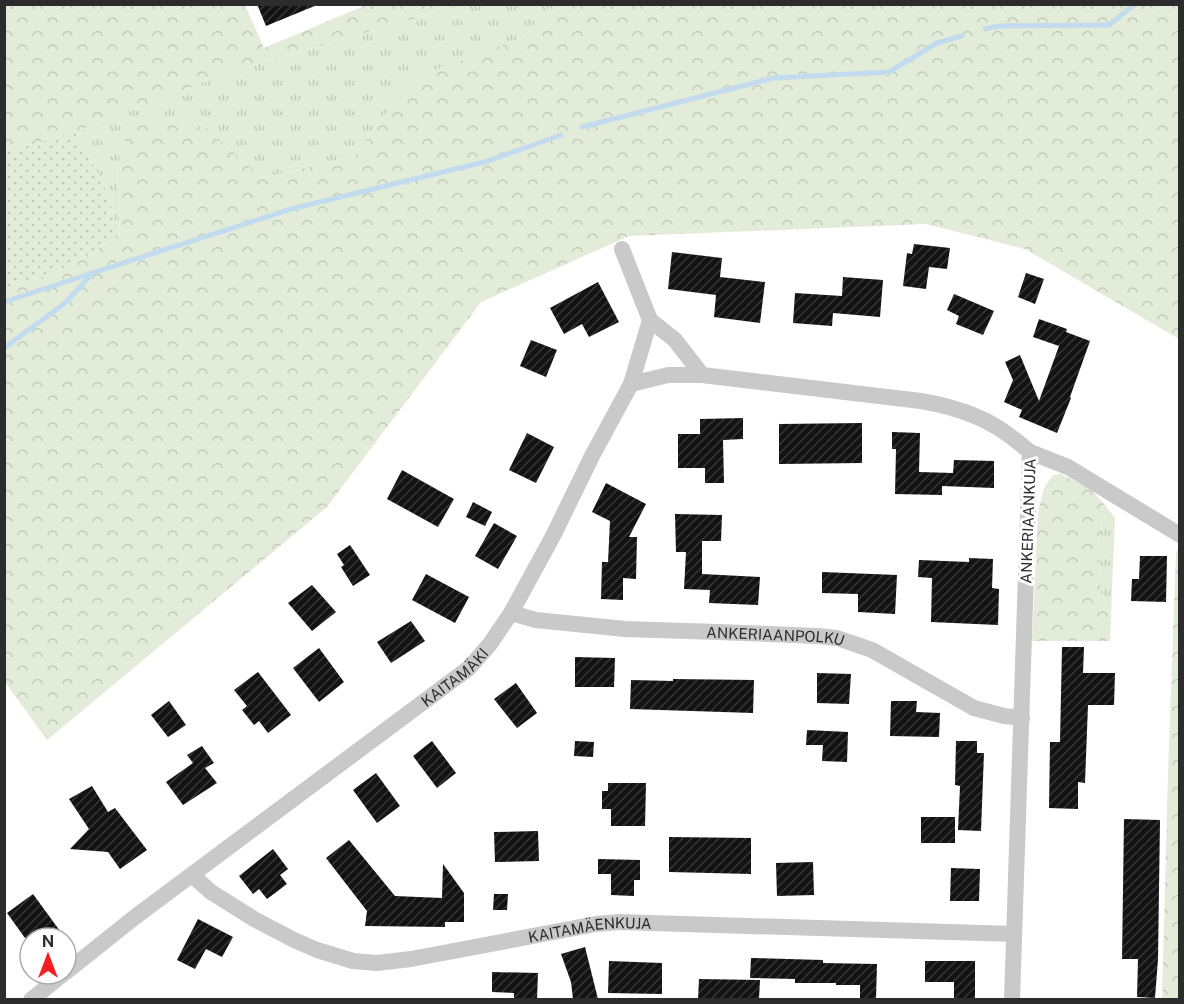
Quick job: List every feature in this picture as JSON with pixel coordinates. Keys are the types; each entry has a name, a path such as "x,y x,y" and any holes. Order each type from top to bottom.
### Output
{"street":[{"path":"622,249 650,320 675,340 702,375"},
{"name":"KAITAMÄKI","path":"78,962 135,916 469,668 490,644 511,613 553,536 592,456 631,384 650,320"},
{"name":"ANKERIAANKUJA","path":"631,384 668,375 702,375 921,401 976,416 1010,435 1030,452 1012,999"},
{"path":"1030,452 1068,467 1179,535"},
{"name":"ANKERIAANPOLKU","path":"511,613 536,620 625,629 837,638 872,650 974,708 1022,718"},
{"name":"KAITAMÄENKUJA","path":"192,875 211,892 254,919 294,940 353,961 377,963 619,922 1014,934"},
{"name":"KAITAMÄKI","path":"31,999 48,986"}],"green space":[{"path":"4,5 245,5 264,48 366,5 462,5 233,71 75,132 5,150"},
{"path":"462,5 551,5 524,37 412,79 353,157 262,178 206,128 117,166 120,235 103,183 75,132 233,71"},
{"path":"551,5 1179,5 1179,339 1025,249 926,224 629,236 481,302 327,507 47,740 5,682 4,289 67,268 120,235 117,166 129,128 168,118 206,128 262,178 353,157 412,79 524,37"},
{"path":"75,132 103,183 120,235 67,268 5,289 5,150"},
{"path":"1061,474 1091,489 1104,504 1098,549 1101,592 1111,615 1110,641 1032,641 1038,512 1044,488 1053,475"},
{"path":"1104,504 1115,518 1111,615 1101,592 1098,549"},
{"path":"1176,551 1180,551 1180,999 1162,1000 1168,774"}],"building":[{"path":"257,4 317,4 317,5 266,26"},
{"path":"914,244 950,248 947,269 929,267 926,289 903,286 907,253 912,254"},
{"path":"672,252 722,258 720,277 765,282 760,323 714,317 716,295 668,289"},
{"path":"1026,273 1044,279 1035,304 1018,297"},
{"path":"843,277 883,280 880,317 833,313 832,326 793,323 795,293 842,296"},
{"path":"598,282 619,322 589,337 582,324 564,334 550,308"},
{"path":"954,294 994,311 983,335 956,324 959,316 947,310"},
{"path":"1039,319 1067,329 1066,332 1090,341 1057,433 1019,417 1022,410 1004,402 1013,380 1005,362 1020,355 1039,401 1059,346 1033,337"},
{"path":"531,340 557,350 546,377 520,366"},
{"path":"743,418 743,439 723,440 724,483 705,483 705,468 678,468 678,434 700,434 700,419"},
{"path":"862,423 862,463 779,464 779,424"},
{"path":"892,432 920,433 919,472 953,473 954,460 994,461 994,488 942,486 942,495 895,494 896,449 892,449"},
{"path":"527,433 554,447 536,483 509,470"},
{"path":"402,470 454,499 438,527 387,499"},
{"path":"606,483 646,504 629,537 637,537 636,579 623,578 623,600 601,599 602,562 608,562 610,521 592,512"},
{"path":"473,502 492,512 485,526 466,517"},
{"path":"675,514 722,515 721,541 702,541 702,574 760,577 758,605 709,603 710,590 684,589 686,552 676,552"},
{"path":"494,523 517,536 498,569 475,556"},
{"path":"350,545 370,575 353,586 341,567 344,565 337,554"},
{"path":"1140,556 1167,556 1166,602 1131,601 1132,579 1139,579"},
{"path":"969,558 993,559 992,588 999,589 998,625 931,622 932,578 918,577 919,560 969,562"},
{"path":"822,572 897,575 895,614 858,612 858,594 822,593"},
{"path":"426,574 469,597 455,623 412,600"},
{"path":"312,585 336,612 312,631 288,603"},
{"path":"411,621 425,641 391,663 377,642"},
{"path":"1062,647 1084,647 1083,673 1115,673 1114,705 1088,705 1085,783 1078,782 1078,809 1049,808 1050,742 1060,742"},
{"path":"319,648 344,682 319,702 293,668"},
{"path":"575,657 615,658 614,687 575,687"},
{"path":"258,672 291,715 268,733 259,721 254,725 242,710 247,706 234,690"},
{"path":"817,673 851,674 849,704 817,703"},
{"path":"673,679 754,680 753,713 630,709 631,680 673,681"},
{"path":"516,683 537,713 517,728 494,699"},
{"path":"169,701 186,725 168,737 151,715"},
{"path":"891,701 917,701 916,712 940,713 939,737 890,736"},
{"path":"807,730 848,732 847,762 822,761 823,745 806,745"},
{"path":"432,741 456,773 437,788 413,756"},
{"path":"575,741 594,742 593,757 574,756"},
{"path":"956,741 977,741 977,753 984,753 981,831 958,830 960,786 955,785"},
{"path":"202,746 214,763 205,768 217,783 183,805 166,782 193,763 187,755"},
{"path":"376,773 400,806 377,823 353,790"},
{"path":"608,783 646,783 645,826 611,826 611,809 602,809 602,791 608,791"},
{"path":"92,786 108,812 115,808 147,850 120,869 108,852 70,849 89,829 69,799"},
{"path":"921,817 955,817 955,843 921,843"},
{"path":"1124,819 1160,820 1158,959 1155,998 1137,997 1138,959 1122,959"},
{"path":"538,831 539,861 495,862 494,832"},
{"path":"669,837 751,838 751,874 669,872"},
{"path":"349,840 395,896 442,898 443,864 464,893 464,922 445,922 445,927 365,926 367,911 326,858"},
{"path":"273,849 288,869 280,875 287,884 267,899 259,889 253,894 239,876"},
{"path":"598,859 640,860 640,880 634,880 634,896 611,895 611,874 598,874"},
{"path":"813,862 814,895 777,896 776,863"},
{"path":"951,868 980,869 979,901 950,901"},
{"path":"33,894 56,926 18,926 18,928 7,913"},
{"path":"494,894 508,894 507,910 493,910"},
{"path":"198,919 233,937 222,957 206,949 195,969 177,960"},
{"path":"585,947 598,999 573,999 571,982 561,954"},
{"path":"751,958 877,964 876,999 860,999 860,985 795,983 795,979 750,978"},
{"path":"609,961 662,963 662,994 608,993"},
{"path":"925,961 975,961 975,999 954,999 954,982 925,982"},
{"path":"492,972 538,973 537,999 514,999 514,993 492,992"},
{"path":"699,979 760,980 759,999 698,999"}],"waterway":[{"path":"985,29 998,26 1109,25 1135,4"},
{"path":"582,127 773,78 889,72 937,43 962,36"},
{"path":"4,302 291,209 488,161 561,135"},
{"path":"4,348 65,303 92,274"}]}
